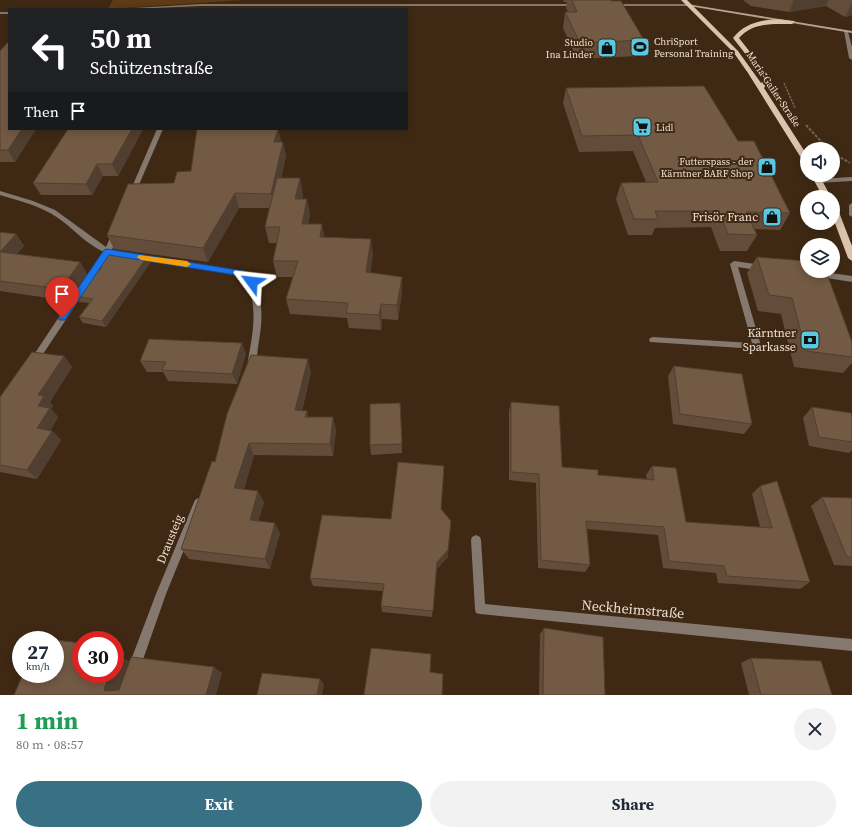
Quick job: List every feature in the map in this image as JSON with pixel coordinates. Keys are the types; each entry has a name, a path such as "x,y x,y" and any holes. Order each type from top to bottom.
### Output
{"main road":[{"name":"Maria-Gailer-Straße","path":"684,0 736,52 761,87 800,150"},
{"path":"761,87 768,79 736,38 741,30 755,23 792,22"},
{"path":"840,226 852,258"}],"street":[{"path":"168,8 580,5"},
{"path":"604,5 689,5 849,32 852,58"},
{"path":"129,201 160,130"},
{"path":"840,179 852,179"},
{"path":"0,193 32,201 59,216 107,252 244,274 252,282 259,312 251,366 248,373"},
{"path":"852,205 852,215"},
{"path":"31,364 107,252 119,223"},
{"path":"653,340 757,346 734,264 774,269"},
{"path":"840,277 852,279"},
{"name":"Drausteig","path":"132,673 161,594 203,491"},
{"name":"Neckheimstraße","path":"476,540 480,609 852,645"}],"path":[{"path":"780,77 788,89 797,114"},
{"path":"805,124 822,142"},
{"path":"840,157 852,164"}],"shaded area":[{"path":"113,0 244,0 123,8 109,8"}],"building":[{"path":"572,0 621,1 644,40 580,43 565,12 577,12"},
{"path":"8,42 8,130 21,130 8,150 0,150 0,51"},
{"path":"704,86 738,141 754,141 790,213 746,212 757,235 728,234 719,211 655,211 658,219 634,219 621,183 658,182 638,135 582,136 566,88"},
{"path":"67,130 131,130 112,164 97,164 86,184 33,183"},
{"path":"197,130 278,130 274,142 283,142 271,194 235,193 203,248 107,235 128,184 174,183 177,172 191,171"},
{"path":"277,178 300,178 295,199 307,199 302,224 322,224 320,237 371,239 366,272 402,277 397,305 381,304 379,315 346,313 348,303 286,299 298,261 273,261 280,227 265,227"},
{"path":"0,232 16,234 0,252"},
{"path":"108,251 147,257 102,321 79,317 93,299 75,296 94,269 100,270"},
{"path":"0,252 80,262 61,289 0,281"},
{"path":"757,257 800,260 800,278 829,278 852,342 852,357 806,351 792,298 769,295"},
{"path":"149,339 242,343 232,374 162,370 166,362 140,361"},
{"path":"32,352 64,356 38,395 44,396 38,406 50,408 37,428 52,431 27,470 0,465 0,397"},
{"path":"251,355 308,359 295,410 307,411 305,417 333,417 330,444 249,443 234,488 258,491 250,520 275,523 265,559 181,549 212,461 215,462 227,414"},
{"path":"674,366 742,374 752,424 680,414"},
{"path":"511,402 559,406 562,467 598,470 598,475 654,480 652,466 676,468 686,522 772,528 760,486 777,481 810,582 727,576 724,566 669,561 664,527 586,521 590,565 541,560 539,474 511,472"},
{"path":"400,403 402,444 370,445 370,404"},
{"path":"812,407 851,413 852,442 819,437"},
{"path":"398,462 444,466 441,509 451,521 448,550 437,562 433,611 381,606 384,584 310,578 322,515 391,519"},
{"path":"822,497 852,498 852,557 847,557"},
{"path":"544,628 603,637 605,695 543,695"},
{"path":"64,641 72,642 72,683 106,683 104,689 105,691 119,690 122,683 124,683 124,676 131,657 214,667 206,695 14,695 19,683 64,683"},
{"path":"371,648 431,654 430,672 443,674 442,695 364,695"},
{"path":"751,658 821,661 832,695 761,695"},
{"path":"262,673 320,679 317,695 257,695"}],"slow traffic":[{"path":"141,257 187,264"}],"place":[{"name":"ChriSport Personal Training","path":"640,47"},
{"name":"Studio Ina Linder","path":"607,48"},
{"name":"Lidl","path":"642,127"},
{"name":"Futterspass - der Kärntner BARF Shop","path":"767,167"},
{"name":"Frisör Franc","path":"772,217"},
{"name":"Kärntner Sparkasse","path":"810,340"}],"route":[{"path":"62,318 107,252 225,270 244,274 252,282"}]}
